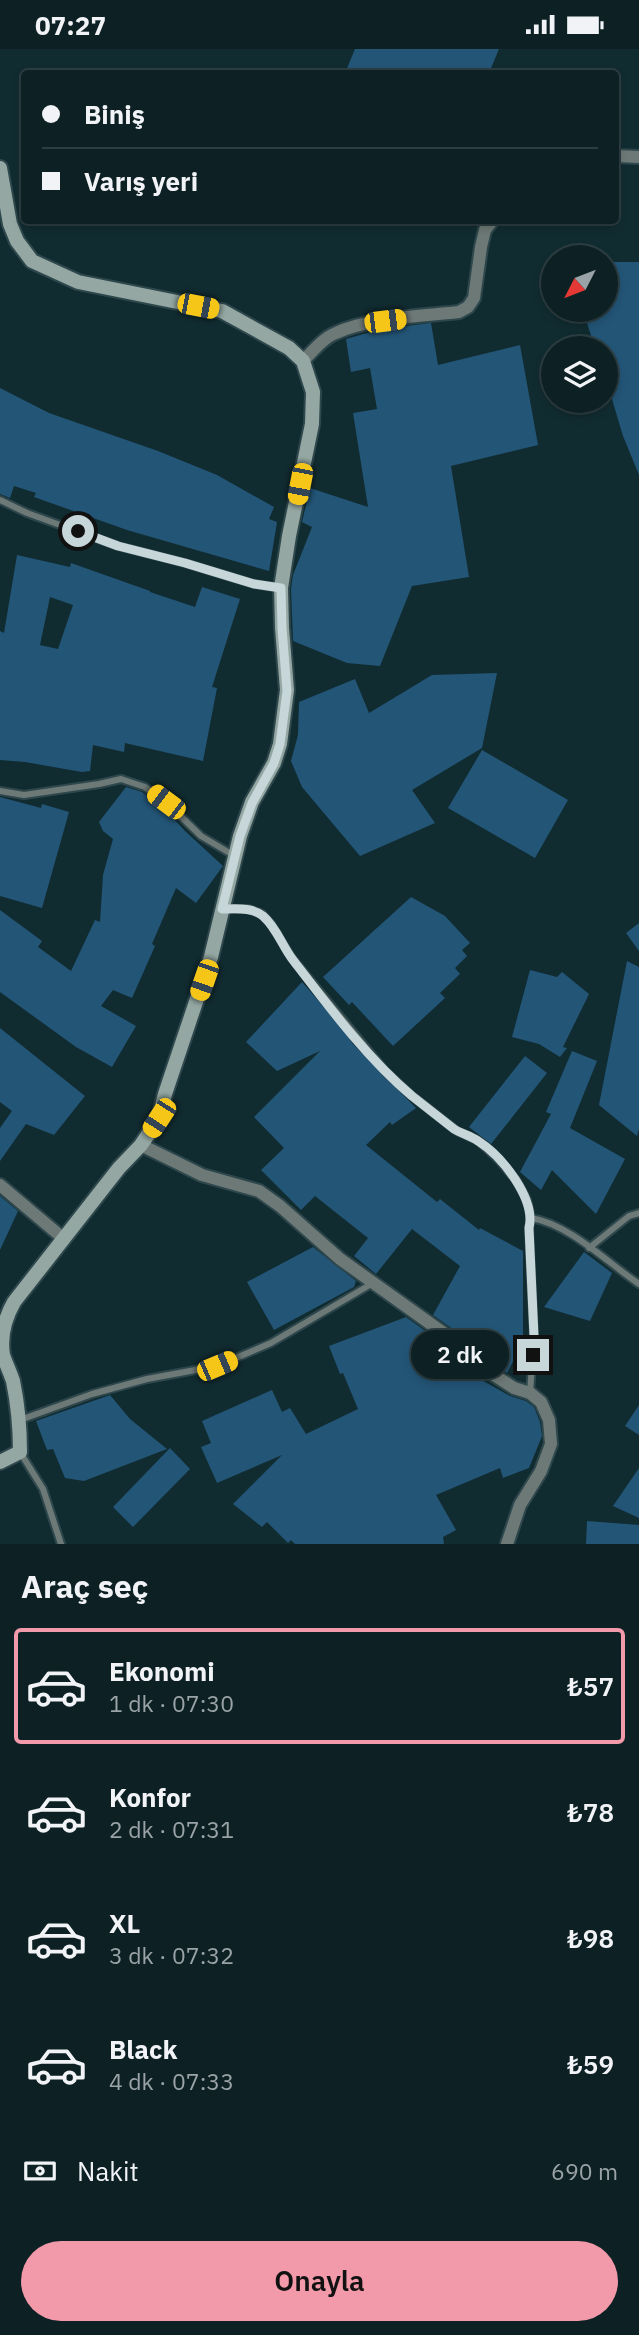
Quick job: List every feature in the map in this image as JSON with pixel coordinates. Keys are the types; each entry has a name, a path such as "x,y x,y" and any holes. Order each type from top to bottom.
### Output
{"street":[{"path":"619,156 639,157"},
{"path":"0,168 10,224 17,241 32,261 78,282 222,311 289,348 303,361 313,392 313,424 289,536 281,588 287,691 280,744 274,763 252,803 240,836 211,957 159,1118 141,1145 119,1168 5,1317 2,1352 12,1378 20,1420 20,1452 0,1462"},
{"path":"303,361 334,333 360,325 459,312 468,307 474,298 485,230 490,224"},
{"path":"141,1145 202,1175 259,1191 340,1259 449,1337 469,1359 541,1402 549,1420 551,1444 541,1471 520,1505 507,1544"},
{"path":"0,1185 64,1239"}],"lane":[{"path":"0,500 27,513 118,546 254,584 281,588"},
{"path":"0,791 24,795 121,779 145,787 166,802 201,837 235,856"},
{"path":"222,909 248,909 261,914 291,957 386,1072 457,1131 479,1141 499,1160 521,1190 527,1200 531,1218 529,1228 534,1336 530,1393"},
{"path":"589,1248 629,1216 639,1213"},
{"path":"531,1218 545,1221 589,1248 639,1285"},
{"path":"20,1420 103,1391 147,1379 217,1366 271,1343 373,1283"},
{"path":"20,1452 43,1489 61,1544"}],"building":[{"path":"355,49 499,49 490,70 346,70"},
{"path":"618,262 639,262 639,475 616,413 618,336 591,336 587,322 618,322"},
{"path":"431,323 438,365 520,345 538,445 451,466 469,577 412,586 380,666 347,663 293,641 291,589 293,575 312,527 302,522 310,488 368,507 353,413 377,409 370,368 351,372 346,339 381,329"},
{"path":"0,388 49,413 217,475 274,507 269,519 277,522 269,571 127,530 34,497 36,493 14,486 10,498 0,494"},
{"path":"17,555 70,567 71,563 195,607 202,587 240,599 212,687 217,688 203,761 125,743 124,752 93,745 90,771 0,760 0,631 4,633","holes":["50,597 73,605 58,649 40,645"]},
{"path":"497,673 482,748 412,790 435,823 360,856 302,787 291,761 298,735 299,702 355,679 369,713 432,675"},
{"path":"482,750 568,800 535,858 448,808"},
{"path":"126,787 142,792 162,806 223,866 196,903 176,888 132,998 113,990 101,1006 136,1026 112,1067 76,1047 0,992 0,910 42,941 38,947 71,971 95,920 100,922 103,875 113,839 103,831 99,822"},
{"path":"0,797 69,812 42,908 0,896"},
{"path":"411,897 445,916 470,943 462,950 467,956 455,968 460,974 440,993 445,998 393,1046 352,1002 349,1005 323,977"},
{"path":"639,923 639,951 626,933"},
{"path":"627,961 639,967 637,1136 599,1105"},
{"path":"530,970 557,977 562,972 589,994 563,1047 567,1048 560,1057 539,1044 512,1037"},
{"path":"302,982 353,1044 416,1108 392,1125 390,1122 366,1145 437,1202 440,1199 479,1230 480,1228 523,1251 523,1342 507,1373 433,1315 460,1266 412,1229 376,1274 354,1256 368,1238 315,1196 301,1210 261,1170 284,1148 254,1117 320,1051 277,1071 246,1042"},
{"path":"0,1028 85,1096 54,1135 26,1124 0,1161 0,1128 12,1111 0,1102"},
{"path":"572,1051 597,1061 570,1128 625,1159 596,1214 552,1170 541,1190 520,1172 551,1114 546,1112"},
{"path":"525,1056 547,1073 491,1144 469,1127"},
{"path":"0,1196 18,1211 0,1250"},
{"path":"313,1247 356,1281 354,1287 274,1330 247,1282"},
{"path":"584,1252 612,1273 590,1321 544,1307"},
{"path":"406,1317 435,1338 448,1369 462,1364 478,1378 534,1407 542,1436 529,1468 503,1478 500,1468 436,1495 456,1530 443,1537 444,1544 295,1544 291,1540 288,1543 267,1522 262,1527 233,1504 282,1455 217,1483 201,1447 211,1443 202,1421 272,1390 282,1412 290,1408 306,1434 358,1409 329,1346"},
{"path":"110,1395 130,1419 167,1449 84,1481 65,1478 53,1449 47,1450 36,1421"},
{"path":"639,1405 639,1435 625,1426"},
{"path":"170,1448 190,1469 133,1527 113,1507"},
{"path":"639,1468 639,1518 613,1506"},
{"path":"587,1521 639,1525 639,1544 586,1544"}],"route":[{"path":"78,531 118,546 254,584 281,588 287,691 280,744 274,763 252,803 240,836 222,909 248,909 261,914 291,957 386,1072 457,1131 479,1141 516,1180 527,1200 531,1218 529,1228 533,1355"}]}
